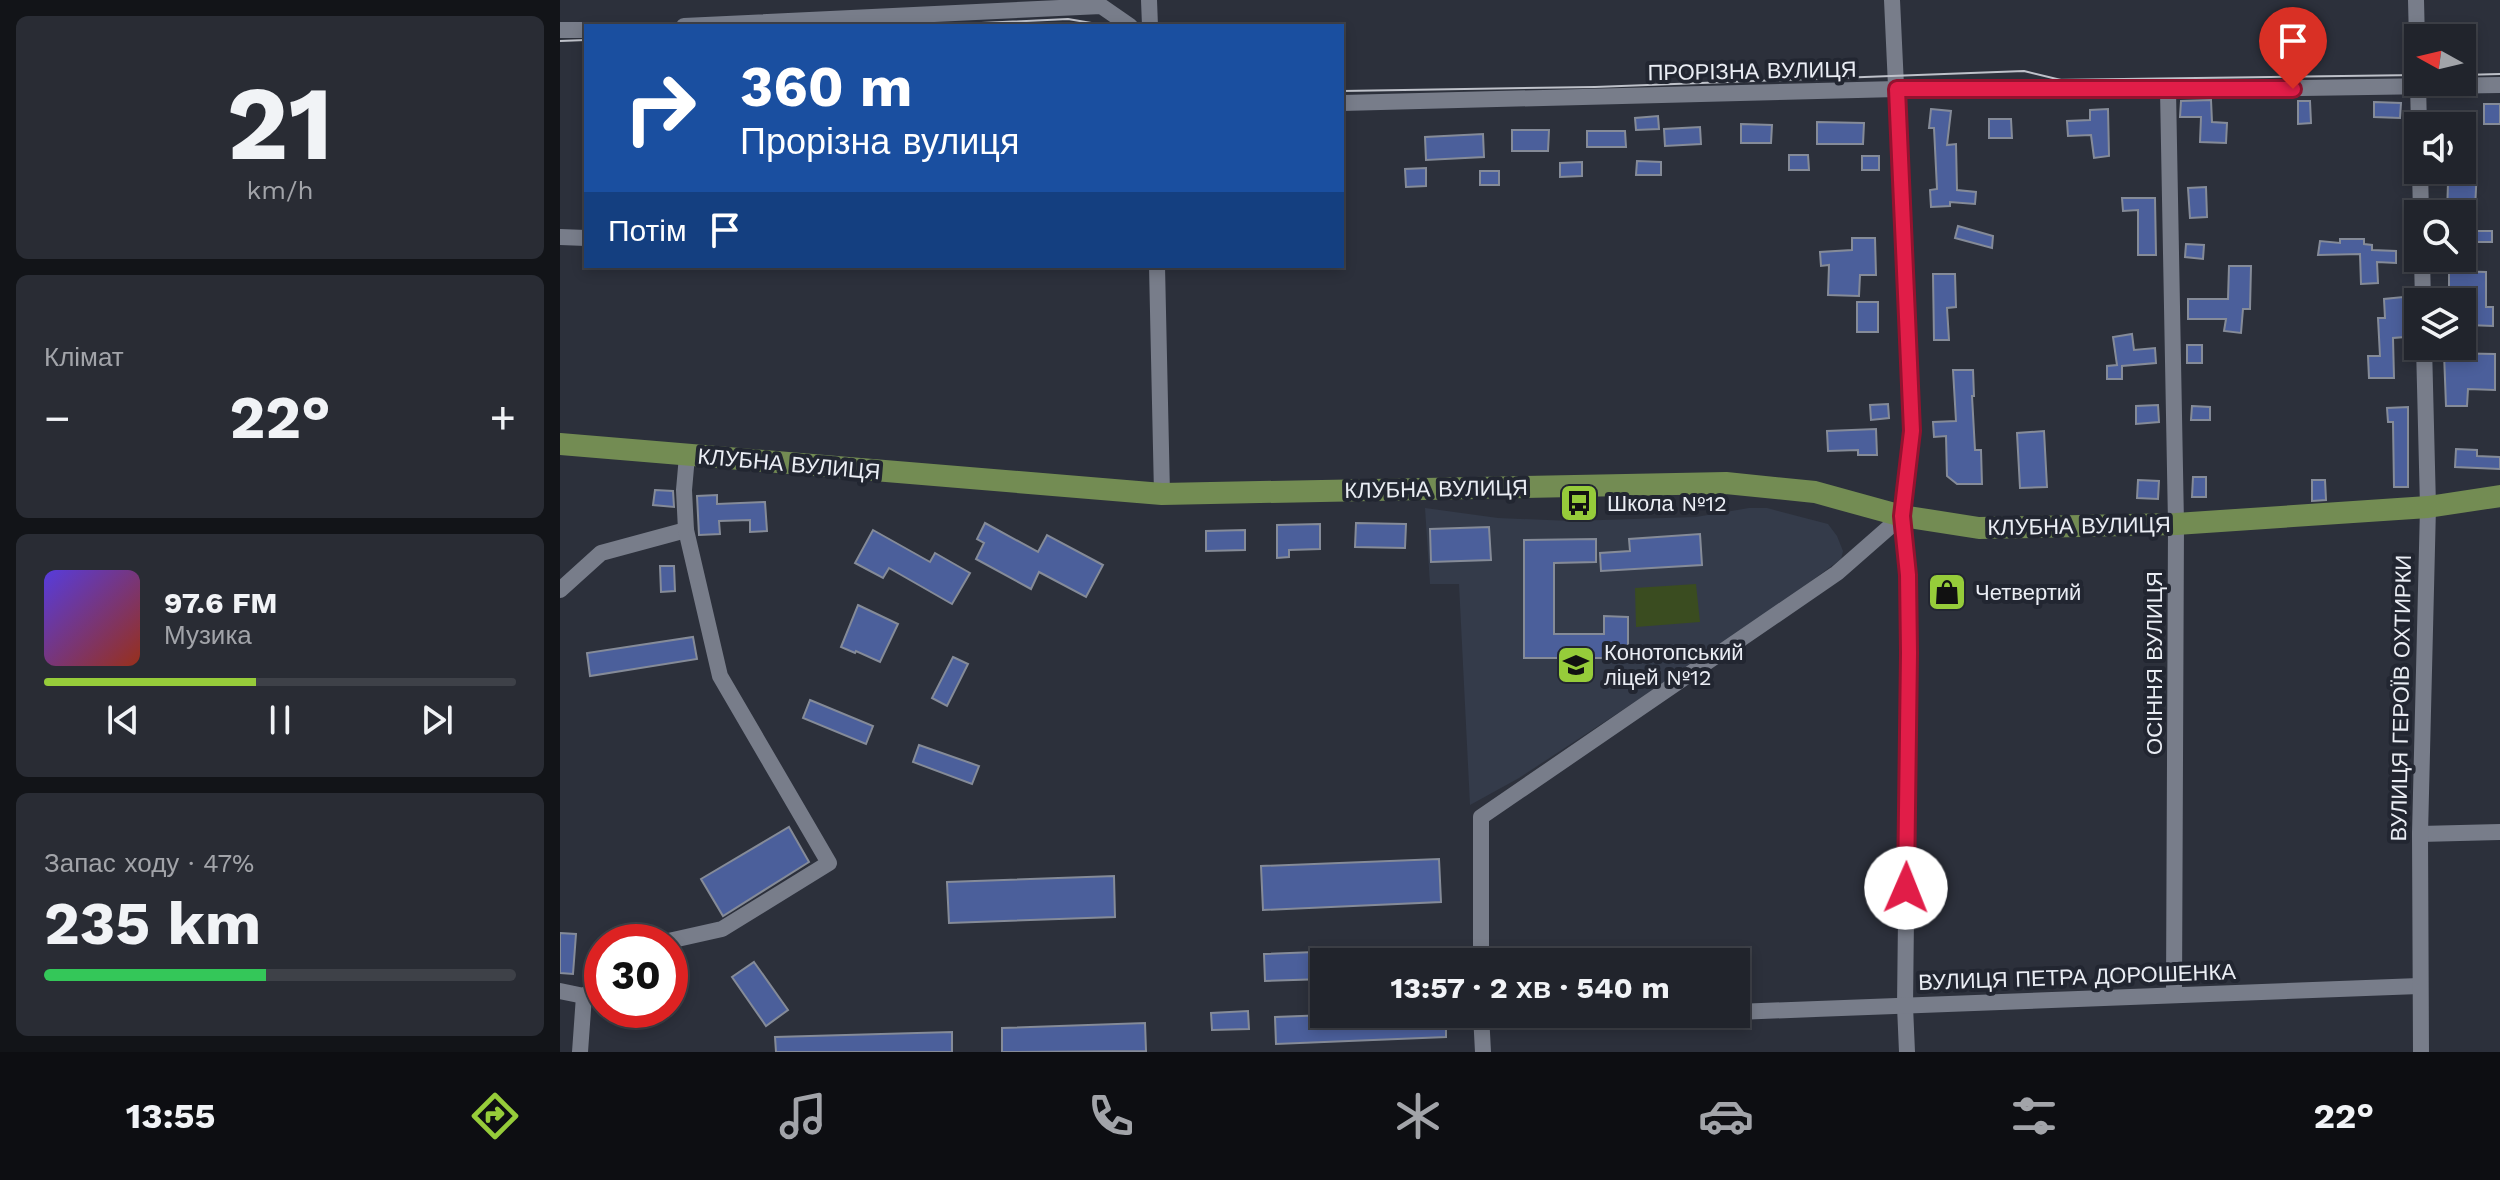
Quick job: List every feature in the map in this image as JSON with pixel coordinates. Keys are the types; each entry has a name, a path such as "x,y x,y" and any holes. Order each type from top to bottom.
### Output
{"main road":[{"name":"КЛУБНА ВУЛИЦЯ","path":"560,444 1162,494 1726,483 1815,492 1902,516 1979,528 2176,524 2428,507 2500,496"}],"street":[{"path":"1149,0 1150,24"},
{"path":"1892,0 1912,431 1902,516 1908,575 1909,653 1907,1052"},
{"path":"2416,0 2417,24"},
{"path":"726,24 1101,6 1127,24"},
{"path":"560,30 584,30"},
{"name":"ПРОРІЗНА ВУЛИЦЯ","path":"2476,86 2500,85"},
{"name":"ПРОРІЗНА ВУЛИЦЯ","path":"1344,103 1897,89 2404,87"},
{"name":"ОСІННЯ ВУЛИЦЯ","path":"2168,90 2176,524 2174,995"},
{"path":"560,237 584,238"},
{"path":"1157,268 1162,494"},
{"name":"ВУЛИЦЯ ГЕРОЇВ ОХТИРКИ","path":"2421,1052 2420,834 2428,507 2424,360"},
{"path":"687,456 684,490 686,530 720,676 829,863 722,929 688,937"},
{"path":"1481,948 1481,817 1837,573 1902,516"},
{"path":"560,590 601,553 686,530"},
{"path":"2420,834 2500,832"},
{"name":"ВУЛИЦЯ ПЕТРА ДОРОШЕНКА","path":"1750,1012 2419,986"},
{"path":"560,991 584,996 580,1052"},
{"path":"1482,1028 1483,1052"}],"shaded area":[{"name":"Конотопський ліцей №12","path":"1425,508 1498,518 1571,521 1696,517 1767,508 1828,524 1843,551 1841,559 1810,582 1650,692 1519,778 1470,805 1459,584 1430,584"}],"green space":[{"path":"1696,584 1700,622 1636,627 1635,588"}],"building":[{"path":"2211,100 2212,122 2227,123 2226,143 2200,142 2201,117 2180,117 2181,101"},
{"path":"2298,101 2310,101 2311,123 2298,124"},
{"path":"2374,102 2401,103 2400,118 2374,117"},
{"path":"2484,104 2500,104 2500,124 2484,124"},
{"path":"1931,109 1951,111 1947,145 1956,144 1957,190 1976,192 1975,204 1950,202 1950,206 1931,207 1930,190 1937,189 1934,128 1929,128"},
{"path":"2108,109 2109,156 2094,158 2091,135 2068,136 2067,121 2090,120 2090,110"},
{"path":"1658,116 1659,129 1636,130 1635,118"},
{"path":"1989,119 2011,119 2012,138 1989,138"},
{"path":"1817,122 1864,123 1863,144 1817,144"},
{"path":"1741,124 1772,125 1771,143 1741,143"},
{"path":"1700,127 1701,144 1665,146 1664,129"},
{"path":"1512,130 1549,130 1548,151 1512,151"},
{"path":"1587,131 1625,131 1626,147 1587,147"},
{"path":"1483,134 1484,157 1426,160 1425,137"},
{"path":"1789,155 1808,155 1809,170 1789,170"},
{"path":"1862,156 1879,156 1879,170 1862,170"},
{"path":"1637,161 1661,162 1661,175 1636,175"},
{"path":"1582,162 1582,176 1560,177 1560,163"},
{"path":"1426,168 1426,186 1406,187 1405,169"},
{"path":"2477,168 2475,200 2447,200 2448,184 2476,184"},
{"path":"1480,171 1499,171 1499,185 1480,185"},
{"path":"2206,187 2207,217 2190,218 2188,188"},
{"path":"2122,198 2155,198 2156,255 2138,255 2138,210 2123,211"},
{"path":"1958,226 1993,236 1992,248 1955,238"},
{"path":"2476,231 2492,231 2492,242 2476,242"},
{"path":"1852,238 1875,238 1876,275 1860,275 1859,296 1828,295 1829,265 1821,266 1820,252 1852,250"},
{"path":"2340,239 2364,239 2364,244 2372,245 2372,250 2396,251 2396,263 2377,262 2378,283 2361,284 2360,254 2318,255 2320,241 2340,243"},
{"path":"2186,244 2204,245 2203,259 2185,257"},
{"path":"2229,266 2251,266 2250,309 2243,309 2241,333 2224,331 2226,319 2188,319 2188,299 2228,299"},
{"path":"2449,272 2486,272 2486,307 2493,307 2493,326 2476,325 2476,288 2449,288"},
{"path":"1933,274 1955,274 1956,307 1947,308 1949,340 1934,340"},
{"path":"2403,297 2404,337 2393,338 2394,378 2369,378 2368,356 2380,356 2378,318 2385,318 2384,299"},
{"path":"1857,302 1878,302 1878,332 1857,332"},
{"path":"2132,334 2134,350 2155,348 2156,363 2122,366 2122,379 2107,379 2107,366 2117,365 2113,337"},
{"path":"2187,345 2202,345 2202,363 2187,363"},
{"path":"2476,354 2495,354 2495,390 2468,389 2467,406 2446,406 2444,360 2476,360"},
{"path":"1953,370 1973,370 1975,450 1981,450 1982,484 1957,484 1947,476 1946,436 1934,437 1933,422 1956,421"},
{"path":"1888,404 1889,418 1871,420 1870,405"},
{"path":"2158,405 2159,422 2136,424 2136,406"},
{"path":"2192,406 2210,407 2210,420 2191,420"},
{"path":"2408,407 2408,487 2394,487 2393,422 2388,422 2387,408"},
{"path":"1876,429 1877,455 1858,455 1858,450 1828,451 1827,431"},
{"path":"2044,431 2047,487 2020,488 2017,433"},
{"path":"2456,449 2477,450 2477,456 2500,457 2500,469 2455,467"},
{"path":"2193,477 2206,477 2206,497 2192,497"},
{"path":"2138,480 2159,481 2158,499 2137,498"},
{"path":"2312,480 2325,480 2326,500 2312,501"},
{"path":"655,490 673,491 674,507 653,505"},
{"path":"717,495 717,504 765,502 767,531 750,532 750,520 719,521 720,534 699,535 697,496"},
{"path":"985,523 1038,552 1047,535 1103,565 1086,597 1039,572 1031,589 976,559 984,543 977,539"},
{"path":"1356,523 1406,524 1405,548 1355,547"},
{"path":"1320,524 1320,549 1289,550 1289,557 1277,558 1277,525"},
{"path":"1489,527 1491,560 1431,562 1430,529"},
{"path":"873,530 930,562 935,553 970,573 952,604 889,568 883,578 855,563"},
{"path":"1245,530 1245,550 1206,551 1206,531"},
{"path":"1700,534 1702,565 1601,571 1600,553 1630,551 1629,539"},
{"path":"1596,539 1596,562 1554,563 1554,634 1604,634 1604,616 1628,617 1628,658 1524,658 1524,540"},
{"path":"660,566 674,566 675,591 661,592"},
{"path":"858,605 898,624 880,662 841,647"},
{"path":"693,637 697,659 590,676 587,653"},
{"path":"953,657 968,664 947,706 932,698"},
{"path":"810,700 873,726 866,744 803,718"},
{"path":"919,745 979,766 972,784 913,762"},
{"path":"789,827 809,862 723,916 701,879"},
{"path":"1439,859 1441,902 1263,910 1261,866"},
{"path":"1114,876 1115,917 949,923 947,882"},
{"path":"560,933 576,934 573,974 560,973"},
{"path":"1310,952 1310,979 1265,981 1264,954"},
{"path":"754,962 788,1010 766,1026 732,977"},
{"path":"1248,1011 1249,1029 1212,1030 1211,1013"},
{"path":"1310,1016 1310,1028 1446,1028 1446,1037 1276,1044 1275,1017"},
{"path":"1145,1023 1146,1051 1002,1052 1002,1028"},
{"path":"952,1032 952,1052 776,1052 775,1037"}],"tram line":[{"path":"961,24 1068,19 1097,24"},
{"path":"560,41 584,40"},
{"path":"1344,91 1595,87 2024,71 2061,80"},
{"path":"2476,75 2500,74"},
{"path":"2050,80 2404,75"}],"place":[{"name":"Школа №12","path":"1579,503"},
{"name":"Четвертий","path":"1947,592"},
{"name":"Конотопський ліцей №12","path":"1576,665"}],"route":[{"path":"1906,888 1909,653 1908,575 1902,516 1912,431 1897,89 2293,89"}]}
